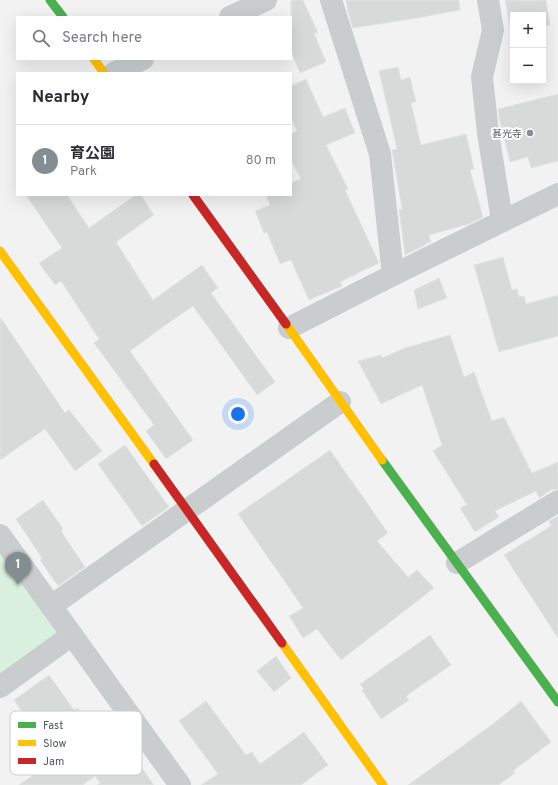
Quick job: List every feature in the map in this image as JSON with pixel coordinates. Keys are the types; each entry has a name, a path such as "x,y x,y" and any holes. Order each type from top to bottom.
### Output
{"street":[{"path":"50,0 62,16"},
{"path":"232,16 266,0"},
{"path":"331,0 380,154 393,274"},
{"path":"488,0 493,30 482,77 488,133 502,220"},
{"path":"95,60 103,72"},
{"path":"116,72 141,60"},
{"path":"289,328 393,274 558,194"},
{"path":"193,196 558,702"},
{"path":"0,251 384,785"},
{"path":"51,606 340,402"},
{"path":"457,562 558,501"},
{"path":"0,535 127,711"},
{"path":"0,687 72,635"},
{"path":"142,732 180,785"}],"green space":[{"path":"0,535 72,635 0,682"}],"building":[{"path":"291,0 303,0 318,33 314,33 326,62 300,73 292,53"},
{"path":"346,0 459,0 460,10 353,28"},
{"path":"505,0 546,0 550,25 546,26 546,12 510,12 510,27"},
{"path":"398,67 401,80 410,77 416,102 411,103 421,145 466,134 474,169 470,170 483,217 469,224 429,235 431,242 426,243 427,244 405,255 399,210 402,209 392,150 397,149 379,71"},
{"path":"306,79 323,117 345,108 355,133 326,145 348,189 345,190 379,263 340,282 342,286 309,300 291,260 280,264 267,232 264,233 255,211 270,205 266,196 292,196 292,183 301,179 292,162 292,134 297,131 292,120 292,86"},
{"name":"甚光寺","path":"558,94 558,161 531,168 528,157 510,162 498,109"},
{"path":"27,196 68,196 89,228 135,196 142,196 154,215 116,242 153,300 202,265 218,288 211,293 275,382 257,395 193,306 167,324 130,351 193,440 166,459 146,431 154,425 94,343 99,339 61,281 55,285 39,263 62,248"},
{"path":"503,257 512,290 517,289 519,297 524,296 526,304 558,295 558,336 499,352 474,265"},
{"path":"439,278 447,298 418,309 414,290"},
{"path":"0,317 65,413 69,410 102,451 75,471 45,429 0,460"},
{"path":"450,335 464,377 474,372 492,421 504,417 532,473 558,462 558,489 551,490 539,498 536,491 495,511 499,517 475,532 460,508 467,505 433,451 442,445 422,385 381,404 358,361 381,355 382,358 405,348"},
{"path":"125,445 169,507 142,526 98,464"},
{"path":"330,450 388,533 377,541 408,577 417,570 434,588 341,660 317,629 303,638 289,616 303,608 238,514"},
{"path":"43,500 63,529 61,531 85,567 58,586 40,560 42,558 16,519"},
{"path":"558,516 558,638 504,555 551,526 549,521"},
{"path":"430,635 451,665 406,696 409,700 381,719 362,690 364,689 360,684"},
{"path":"276,656 291,678 274,692 257,671"},
{"path":"49,675 74,710 77,708 79,711 22,711 14,700"},
{"path":"206,701 246,755 252,752 260,764 304,732 328,765 301,785 201,785 218,774 179,721"},
{"path":"521,701 551,742 513,771 515,773 499,785 408,785 493,724"},
{"path":"142,768 154,785 97,785 100,783 95,776 83,785 19,785 33,775 142,775"}],"traffic: fast":[{"path":"50,0 62,16"},
{"path":"382,460 558,702"}],"traffic: slow":[{"path":"95,60 103,72"},
{"path":"0,251 154,464"},
{"path":"286,324 382,460"},
{"path":"282,643 383,785"}],"traffic: jam":[{"path":"194,196 286,324"},
{"path":"154,464 282,643"}],"place":[{"name":"甚光寺","path":"530,133"},
{"name":"育公園","path":"18,585"}]}
